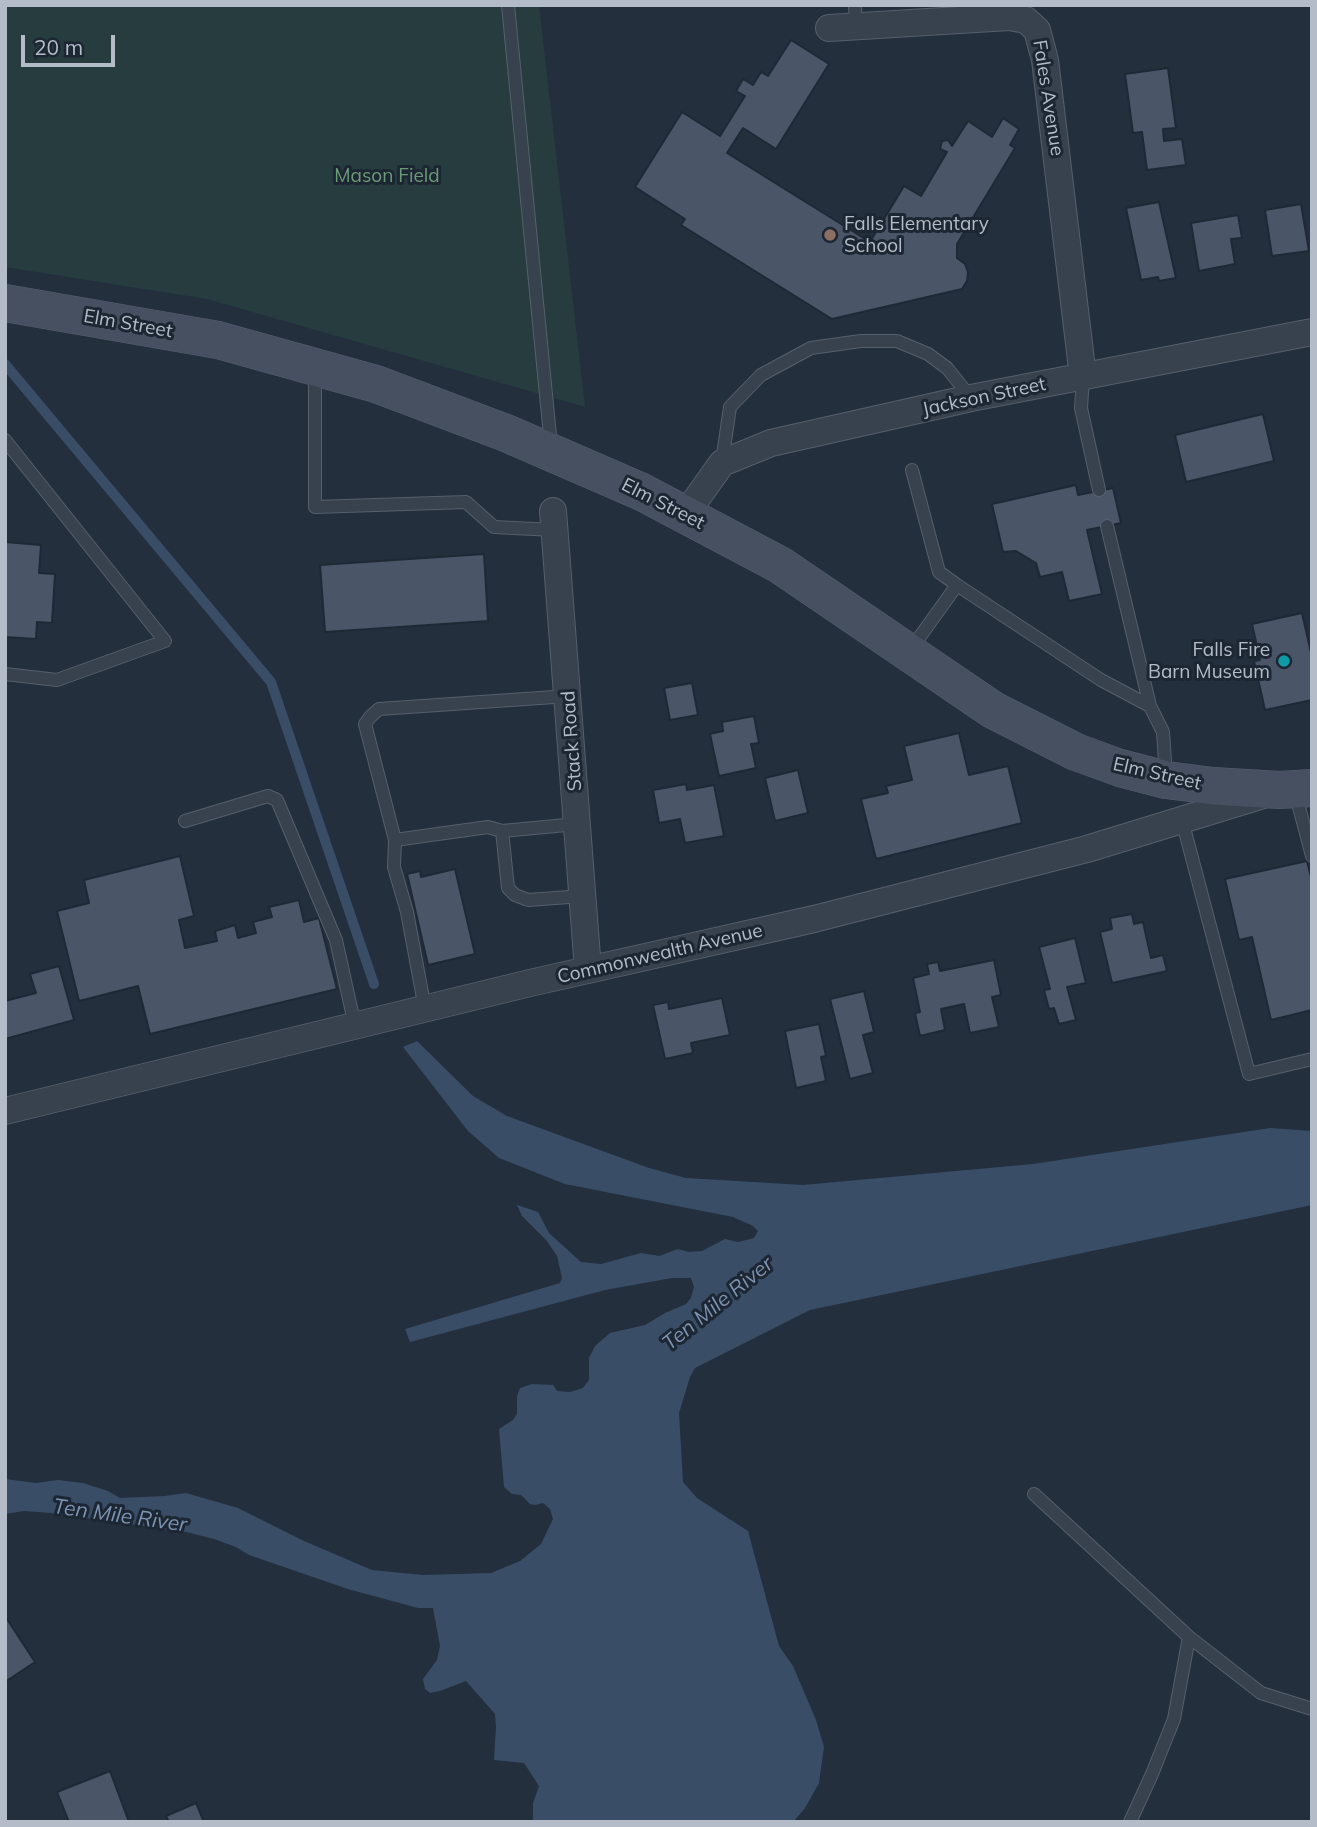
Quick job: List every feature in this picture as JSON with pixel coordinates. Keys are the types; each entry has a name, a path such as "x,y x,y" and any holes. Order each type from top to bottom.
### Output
{"main road":[{"name":"Elm Street","path":"5,303 218,340 376,384 552,453 642,492 780,565 993,710 1041,736 1110,764 1166,780 1213,786 1296,789"}],"street":[{"name":"Fales Avenue","path":"829,28 856,16 1009,17 1026,20 1037,30 1045,60 1083,377"},
{"name":"Jackson Street","path":"722,463 771,443 971,398 1312,332"},
{"path":"685,515 722,463"},
{"name":"Stack Road","path":"554,521 588,970"},
{"name":"Commonwealth Avenue","path":"5,1111 588,970 814,919 1087,849 1296,789"}],"lane":[{"path":"508,5 552,453"},
{"path":"722,463 730,407 761,375 811,348 862,341 897,341 929,354 947,368 971,398"},
{"path":"315,367 315,508 466,502 494,527 554,521"},
{"path":"1083,377 1081,408 1100,490"},
{"path":"5,440 165,641 57,680 5,674"},
{"path":"912,470 939,572 1101,680 1150,706"},
{"path":"1107,526 1150,706 1163,732 1166,780"},
{"path":"909,652 957,585"},
{"path":"425,1009 407,912 394,867 395,841 365,724 379,709 569,696"},
{"path":"1296,789 1312,856"},
{"path":"185,821 268,796 278,800 336,940 355,1027"},
{"path":"1182,820 1249,1074 1312,1059"},
{"path":"395,841 488,827 502,831 577,824"},
{"path":"502,831 508,888 515,895 528,900 583,896"},
{"path":"1034,1494 1189,1637 1261,1693 1312,1709"},
{"path":"1130,1822 1174,1719 1189,1637"}],"green space":[{"name":"Mason Field","path":"5,5 539,5 585,407 207,299 5,267"}],"water":[{"name":"Ten Mile River","path":"417,1041 473,1096 507,1116 649,1168 686,1178 803,1185 1033,1164 1270,1128 1312,1131 1312,1205 810,1310 695,1368 679,1413 683,1482 697,1498 748,1531 779,1646 793,1666 816,1720 824,1747 819,1783 805,1808 793,1822 533,1822 533,1803 539,1786 524,1763 494,1760 495,1714 466,1681 430,1693 425,1689 423,1679 437,1660 440,1646 433,1608 418,1608 348,1589 249,1555 214,1539 186,1532 51,1513 24,1511 5,1514 5,1479 36,1483 58,1480 83,1483 120,1498 186,1493 238,1508 304,1541 372,1570 423,1575 491,1573 520,1561 541,1544 553,1519 550,1509 543,1503 530,1504 521,1495 512,1494 504,1487 499,1429 517,1414 520,1388 532,1384 553,1385 557,1391 570,1392 583,1388 589,1380 589,1358 595,1346 610,1333 645,1325 686,1304 694,1287 691,1278 672,1278 605,1290 410,1342 405,1329 560,1283 562,1278 557,1256 547,1241 522,1216 517,1205 538,1212 549,1233 581,1262 601,1264 641,1253 659,1256 678,1249 702,1251 725,1239 738,1242 754,1238 758,1231 733,1217 565,1184 499,1158 468,1131 403,1047"}],"building":[{"path":"791,40 829,64 776,149 743,128 727,153 870,242 904,186 921,196 947,152 940,149 942,141 948,140 952,146 968,121 992,137 1003,118 1019,129 1010,145 1015,148 957,244 957,258 965,264 968,272 962,289 832,319 681,225 685,219 635,187 682,112 720,136 745,96 736,91 743,79 753,85 761,72 768,76"},
{"path":"1168,68 1176,128 1163,129 1164,141 1182,139 1186,165 1147,170 1142,132 1133,133 1125,74"},
{"path":"1159,202 1176,278 1141,280 1126,208"},
{"path":"1301,204 1309,251 1272,256 1265,210"},
{"path":"1238,215 1242,238 1231,239 1235,264 1199,271 1191,223"},
{"path":"1263,414 1274,461 1186,482 1175,435"},
{"path":"1076,485 1078,495 1113,488 1121,523 1087,530 1102,594 1069,601 1062,572 1040,577 1036,563 1016,551 1003,552 992,504"},
{"path":"5,542 41,545 39,573 55,574 52,623 37,622 36,639 5,637"},
{"path":"484,554 488,621 325,632 320,565"},
{"name":"Falls Fire Barn Museum","path":"1302,613 1312,657 1312,700 1265,710 1254,661 1260,660 1252,624"},
{"path":"692,683 698,715 670,720 664,688"},
{"path":"754,716 759,743 751,744 756,768 719,776 710,734 723,731 722,722"},
{"path":"959,733 969,775 1008,766 1022,823 876,859 861,799 888,793 886,786 912,780 904,746"},
{"path":"798,770 808,813 775,821 765,778"},
{"path":"686,784 687,790 714,785 724,836 685,843 680,819 659,823 653,790"},
{"path":"180,856 194,916 179,920 185,948 217,941 215,931 235,925 238,938 256,933 253,922 272,917 269,907 299,900 304,922 319,918 337,989 150,1034 138,986 79,1001 57,911 89,903 84,880"},
{"path":"1307,861 1312,881 1312,1010 1271,1020 1252,937 1239,940 1225,879"},
{"path":"455,869 475,954 428,965 407,874 420,871 421,877"},
{"path":"1132,914 1134,924 1143,922 1151,958 1163,955 1167,971 1112,983 1100,932 1112,929 1110,918"},
{"path":"1075,938 1086,983 1067,987 1076,1020 1059,1024 1054,1008 1049,1009 1044,990 1050,989 1039,947"},
{"path":"994,960 1001,995 992,997 999,1027 970,1033 964,1004 941,1009 945,1030 920,1036 915,1013 920,1012 913,978 929,974 927,964 938,962 940,971"},
{"path":"59,966 74,1020 5,1039 5,1001 36,993 30,974"},
{"path":"864,991 874,1032 863,1035 873,1073 850,1079 830,999"},
{"path":"722,998 730,1035 691,1043 693,1053 665,1059 653,1005 668,1002 669,1009"},
{"path":"819,1024 826,1056 821,1057 826,1081 796,1088 785,1031"},
{"path":"5,1616 35,1662 5,1682"},
{"path":"110,1771 129,1822 69,1822 57,1792"},
{"path":"196,1803 204,1822 169,1822 166,1816"}],"waterway":[{"path":"5,364 271,682 374,984"}],"place":[{"name":"Falls Elementary School","path":"830,235"},
{"name":"Falls Fire Barn Museum","path":"1284,661"}]}
